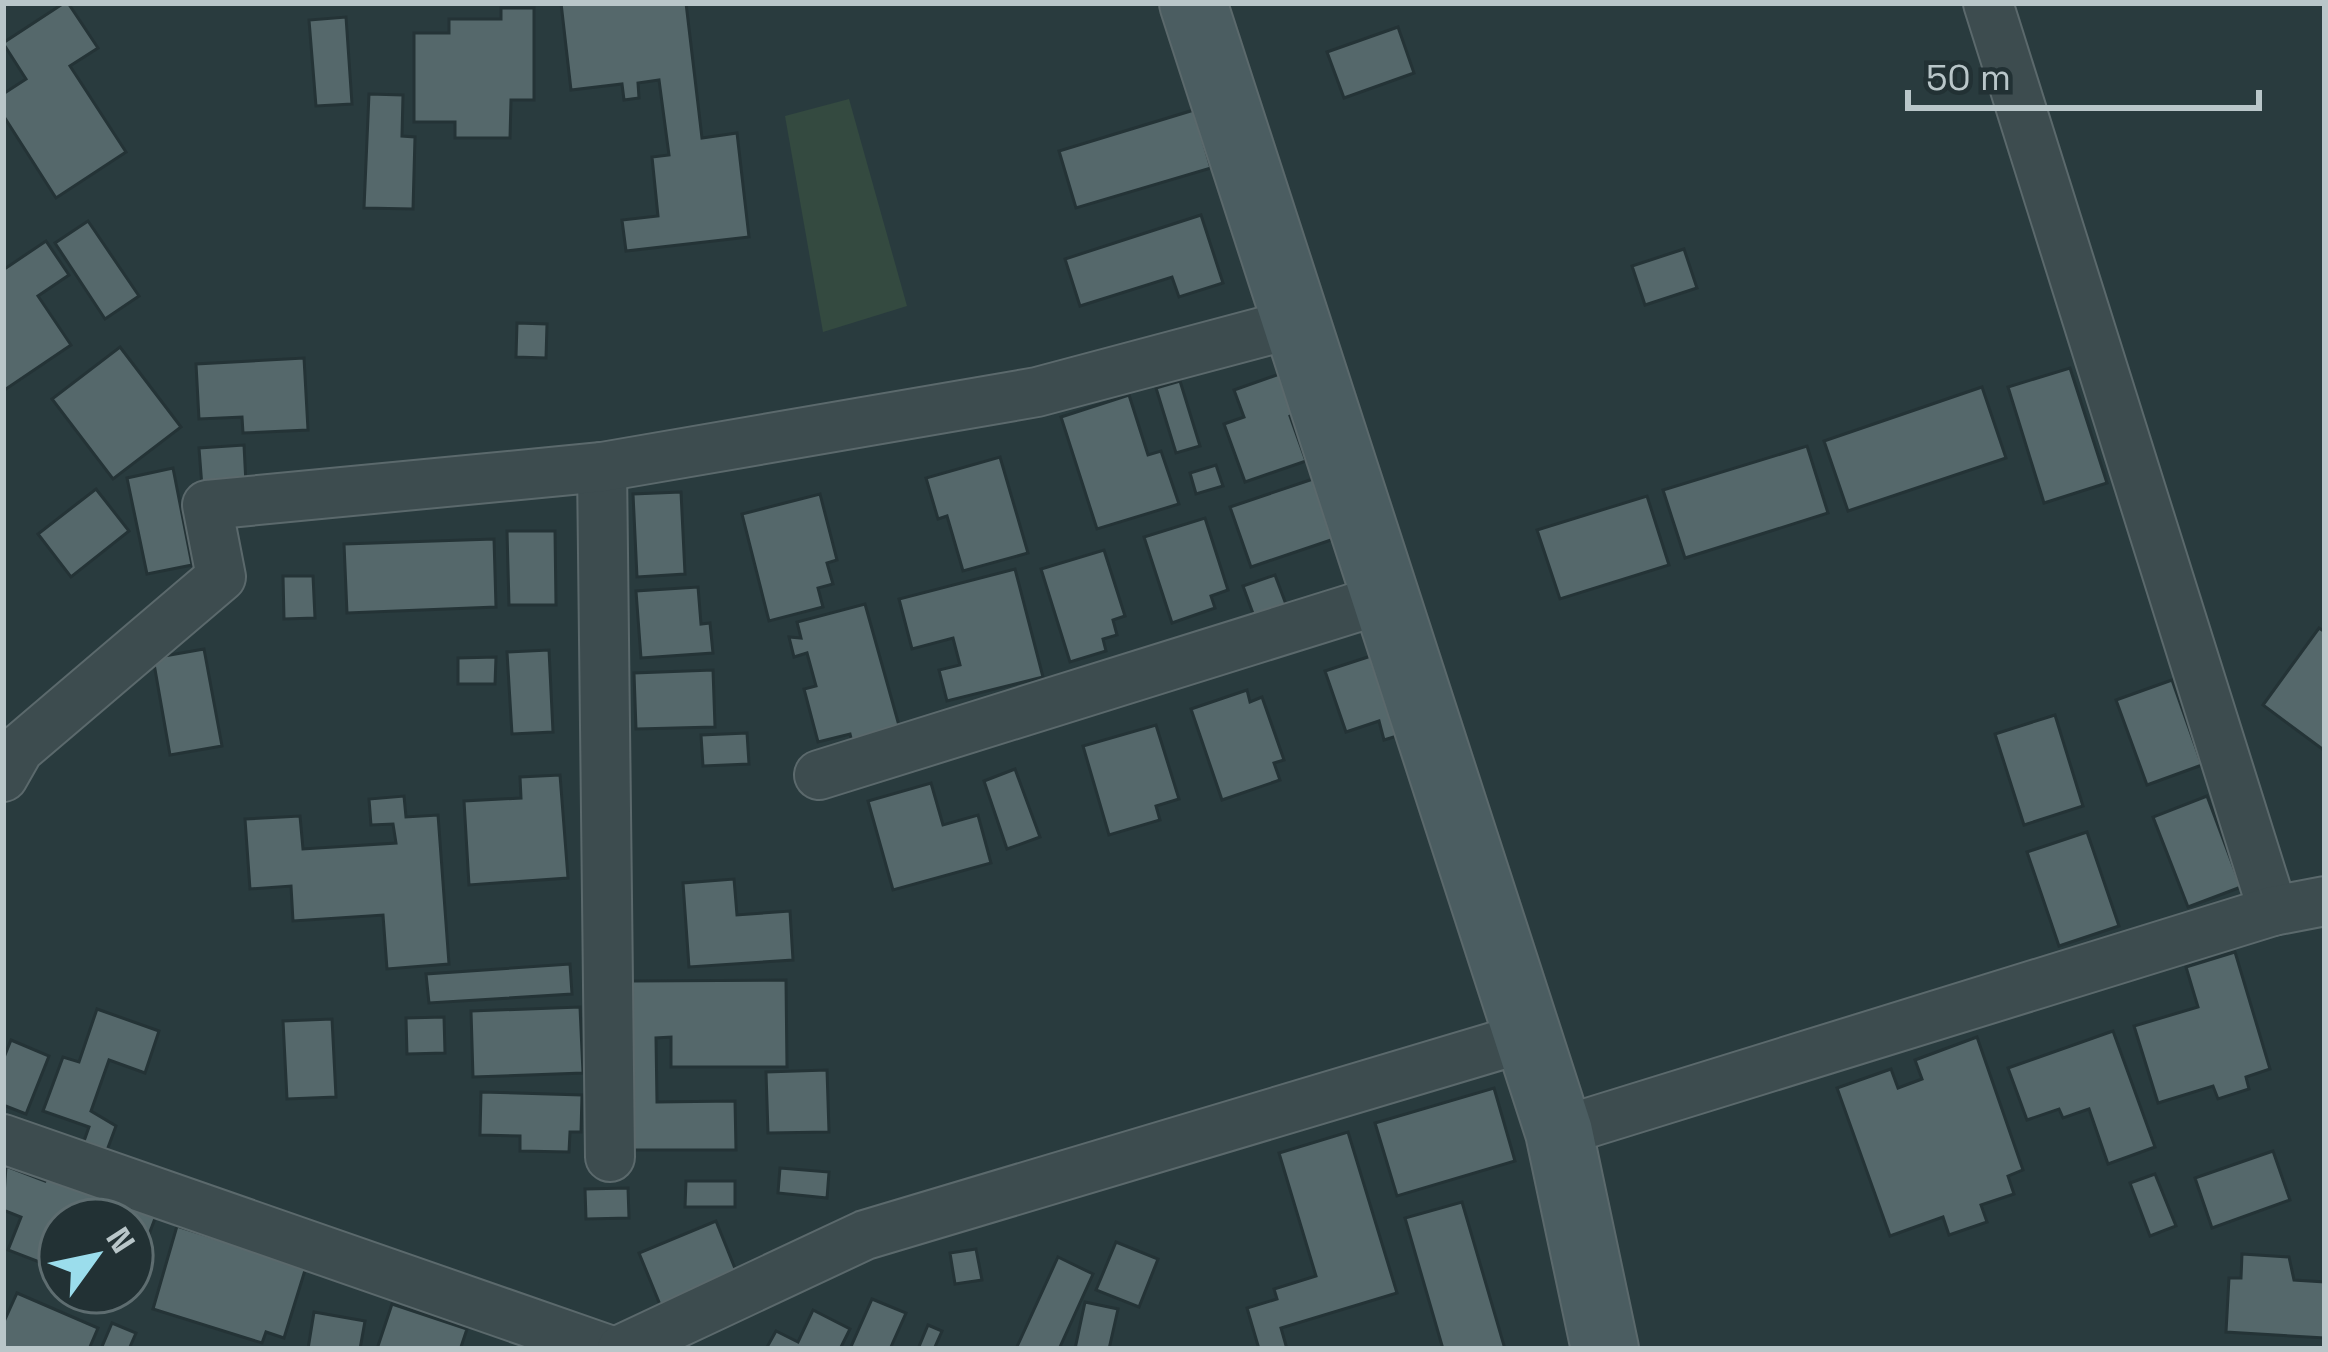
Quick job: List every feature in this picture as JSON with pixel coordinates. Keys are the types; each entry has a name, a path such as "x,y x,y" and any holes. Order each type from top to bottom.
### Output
{"street":[{"path":"1192,3 1559,1132 1605,1349"},
{"path":"1988,3 2273,911"},
{"path":"8,752 221,578 207,505 602,466 1037,392 1296,323"},
{"path":"602,466 610,1157"},
{"path":"819,776 1386,598"},
{"path":"1559,1132 2273,911 2325,901"},
{"path":"622,1349 866,1235 1527,1037"},
{"path":"3,1139 606,1349"}],"green space":[{"path":"849,99 907,306 823,332 785,116"}],"building":[{"path":"64,3 98,48 70,66 126,152 56,198 3,115 3,94 26,79 3,43"},
{"path":"561,3 686,3 702,138 737,133 749,237 626,251 622,220 658,216 652,157 669,155 659,80 638,83 639,98 624,100 622,84 571,90"},
{"path":"501,8 534,8 534,100 511,100 510,138 455,138 455,122 414,122 414,33 449,33 449,19 501,19"},
{"path":"346,17 352,104 316,106 309,20"},
{"path":"1398,27 1414,73 1344,98 1327,52"},
{"path":"369,94 403,95 402,136 415,137 413,209 364,208"},
{"path":"1194,110 1211,168 1076,208 1059,151"},
{"path":"1201,215 1223,283 1179,297 1172,277 1080,306 1065,259"},
{"path":"88,221 139,296 105,319 55,243"},
{"path":"46,241 69,275 38,296 71,345 3,391 3,270"},
{"path":"1684,249 1697,288 1645,305 1632,266"},
{"path":"517,323 547,324 546,358 516,357"},
{"path":"120,347 181,427 113,479 52,399"},
{"path":"304,358 308,430 243,433 242,417 199,419 196,364"},
{"path":"2070,368 2107,483 2044,503 2008,387"},
{"path":"1288,371 1302,411 1290,416 1306,461 1245,482 1224,424 1244,417 1234,390"},
{"path":"1180,381 1200,446 1176,453 1156,388"},
{"path":"1982,387 2006,458 1848,511 1824,441"},
{"path":"1129,395 1148,455 1161,451 1179,504 1097,529 1061,417"},
{"path":"244,445 246,484 202,487 199,448"},
{"path":"1807,446 1828,513 1685,558 1663,490"},
{"path":"1000,457 1028,553 963,571 947,516 938,519 926,478"},
{"path":"1216,465 1223,486 1196,494 1190,473"},
{"path":"173,468 192,565 147,574 127,478"},
{"path":"1313,479 1334,539 1251,567 1230,507"},
{"path":"96,489 129,531 71,577 38,534"},
{"path":"681,492 685,574 637,577 633,494"},
{"path":"820,494 837,560 827,563 833,584 818,588 823,607 769,621 742,514"},
{"path":"1647,496 1669,565 1560,599 1537,530"},
{"path":"1205,518 1228,590 1211,596 1215,608 1172,623 1144,537"},
{"path":"507,531 555,531 556,605 509,605"},
{"path":"494,539 496,607 347,613 344,544"},
{"path":"1104,550 1125,616 1113,620 1117,635 1103,639 1106,651 1070,662 1041,569"},
{"path":"1015,569 1043,677 947,701 939,670 960,665 953,638 912,649 899,599"},
{"path":"1275,575 1287,607 1255,619 1243,586"},
{"path":"283,576 313,576 315,618 284,619"},
{"path":"698,587 701,624 710,623 713,653 641,658 636,591"},
{"path":"865,604 900,729 852,742 850,734 818,742 804,689 816,686 807,653 794,657 789,637 801,638 797,622"},
{"path":"2319,628 2325,632 2325,751 2263,705"},
{"path":"204,649 222,746 170,755 153,658"},
{"path":"549,650 553,732 512,734 507,652"},
{"path":"1371,656 1397,736 1384,740 1379,721 1346,732 1325,671"},
{"path":"496,657 495,684 458,684 458,658"},
{"path":"713,670 715,727 636,729 634,673"},
{"path":"2172,680 2202,765 2147,785 2116,700"},
{"path":"1247,690 1250,702 1262,697 1284,760 1274,763 1280,780 1222,800 1191,709"},
{"path":"2055,715 2083,806 2024,825 1995,734"},
{"path":"1156,725 1179,799 1156,806 1160,820 1109,835 1083,746"},
{"path":"747,733 749,764 703,766 701,735"},
{"path":"1015,769 1040,837 1007,849 984,781"},
{"path":"560,775 568,878 469,885 464,801 521,798 520,777"},
{"path":"931,783 943,825 978,815 991,863 893,890 868,801"},
{"path":"404,796 406,817 438,815 449,964 387,969 383,915 293,921 291,886 250,889 245,819 300,816 303,849 396,843 393,824 371,825 369,799"},
{"path":"2207,796 2241,887 2188,907 2153,817"},
{"path":"2087,832 2119,926 2059,946 2027,852"},
{"path":"734,879 737,915 790,911 793,960 689,967 683,883"},
{"path":"2235,952 2270,1069 2246,1077 2249,1089 2218,1099 2213,1086 2158,1103 2134,1026 2198,1007 2186,967"},
{"path":"570,964 572,994 429,1003 426,974"},
{"path":"786,980 787,1067 671,1067 671,1037 656,1038 657,1102 735,1101 736,1150 632,1150 631,981"},
{"path":"580,1007 583,1073 473,1077 471,1011"},
{"path":"97,1009 159,1031 145,1073 109,1060 91,1111 116,1126 106,1153 83,1144 89,1127 43,1111 63,1057 79,1062"},
{"path":"444,1017 445,1053 407,1054 406,1018"},
{"path":"332,1019 336,1097 287,1099 283,1021"},
{"path":"2113,1031 2155,1147 2108,1164 2089,1109 2063,1118 2059,1109 2027,1120 2008,1068"},
{"path":"1977,1037 2023,1170 2008,1176 2014,1194 1981,1205 1987,1222 1949,1235 1943,1217 1890,1236 1837,1088 1891,1069 1898,1088 1922,1079 1915,1060"},
{"path":"11,1040 49,1056 26,1114 3,1105 3,1060"},
{"path":"827,1070 829,1132 768,1133 766,1072"},
{"path":"1494,1088 1515,1161 1397,1196 1375,1123"},
{"path":"481,1092 582,1095 581,1132 570,1132 569,1152 520,1151 520,1136 480,1135"},
{"path":"1348,1132 1397,1293 1281,1328 1287,1349 1259,1349 1247,1308 1277,1299 1274,1289 1316,1276 1279,1153"},
{"path":"2273,1151 2290,1200 2212,1228 2195,1178"},
{"path":"6,1166 45,1181 49,1171 113,1196 36,1196 36,1261 8,1250 21,1217 3,1210"},
{"path":"780,1168 829,1172 827,1198 778,1193"},
{"path":"2155,1174 2176,1226 2150,1236 2130,1183"},
{"path":"686,1181 735,1181 735,1207 685,1207"},
{"path":"628,1188 629,1218 586,1219 585,1189"},
{"path":"1462,1202 1505,1349 1443,1349 1405,1218"},
{"path":"716,1221 738,1276 661,1307 639,1253"},
{"path":"177,1226 306,1267 284,1338 266,1332 262,1343 156,1310"},
{"path":"1116,1242 1158,1259 1139,1307 1096,1290"},
{"path":"976,1249 982,1280 955,1284 950,1253"},
{"path":"2242,1254 2289,1257 2294,1280 2325,1282 2325,1338 2226,1332 2229,1278 2241,1278"},
{"path":"1058,1257 1093,1274 1059,1349 1016,1349"},
{"path":"17,1293 36,1301 36,1316 70,1316 98,1328 89,1349 3,1349 3,1324"},
{"path":"872,1299 906,1313 890,1349 850,1349"},
{"path":"1085,1302 1118,1309 1109,1349 1075,1349"},
{"path":"392,1304 467,1329 461,1347 466,1349 377,1349"},
{"path":"813,1310 850,1329 840,1349 766,1349 776,1331 798,1342"},
{"path":"314,1312 365,1321 360,1349 308,1349"},
{"path":"112,1323 136,1333 129,1349 101,1349"},
{"path":"928,1325 942,1331 934,1349 918,1349"}]}
